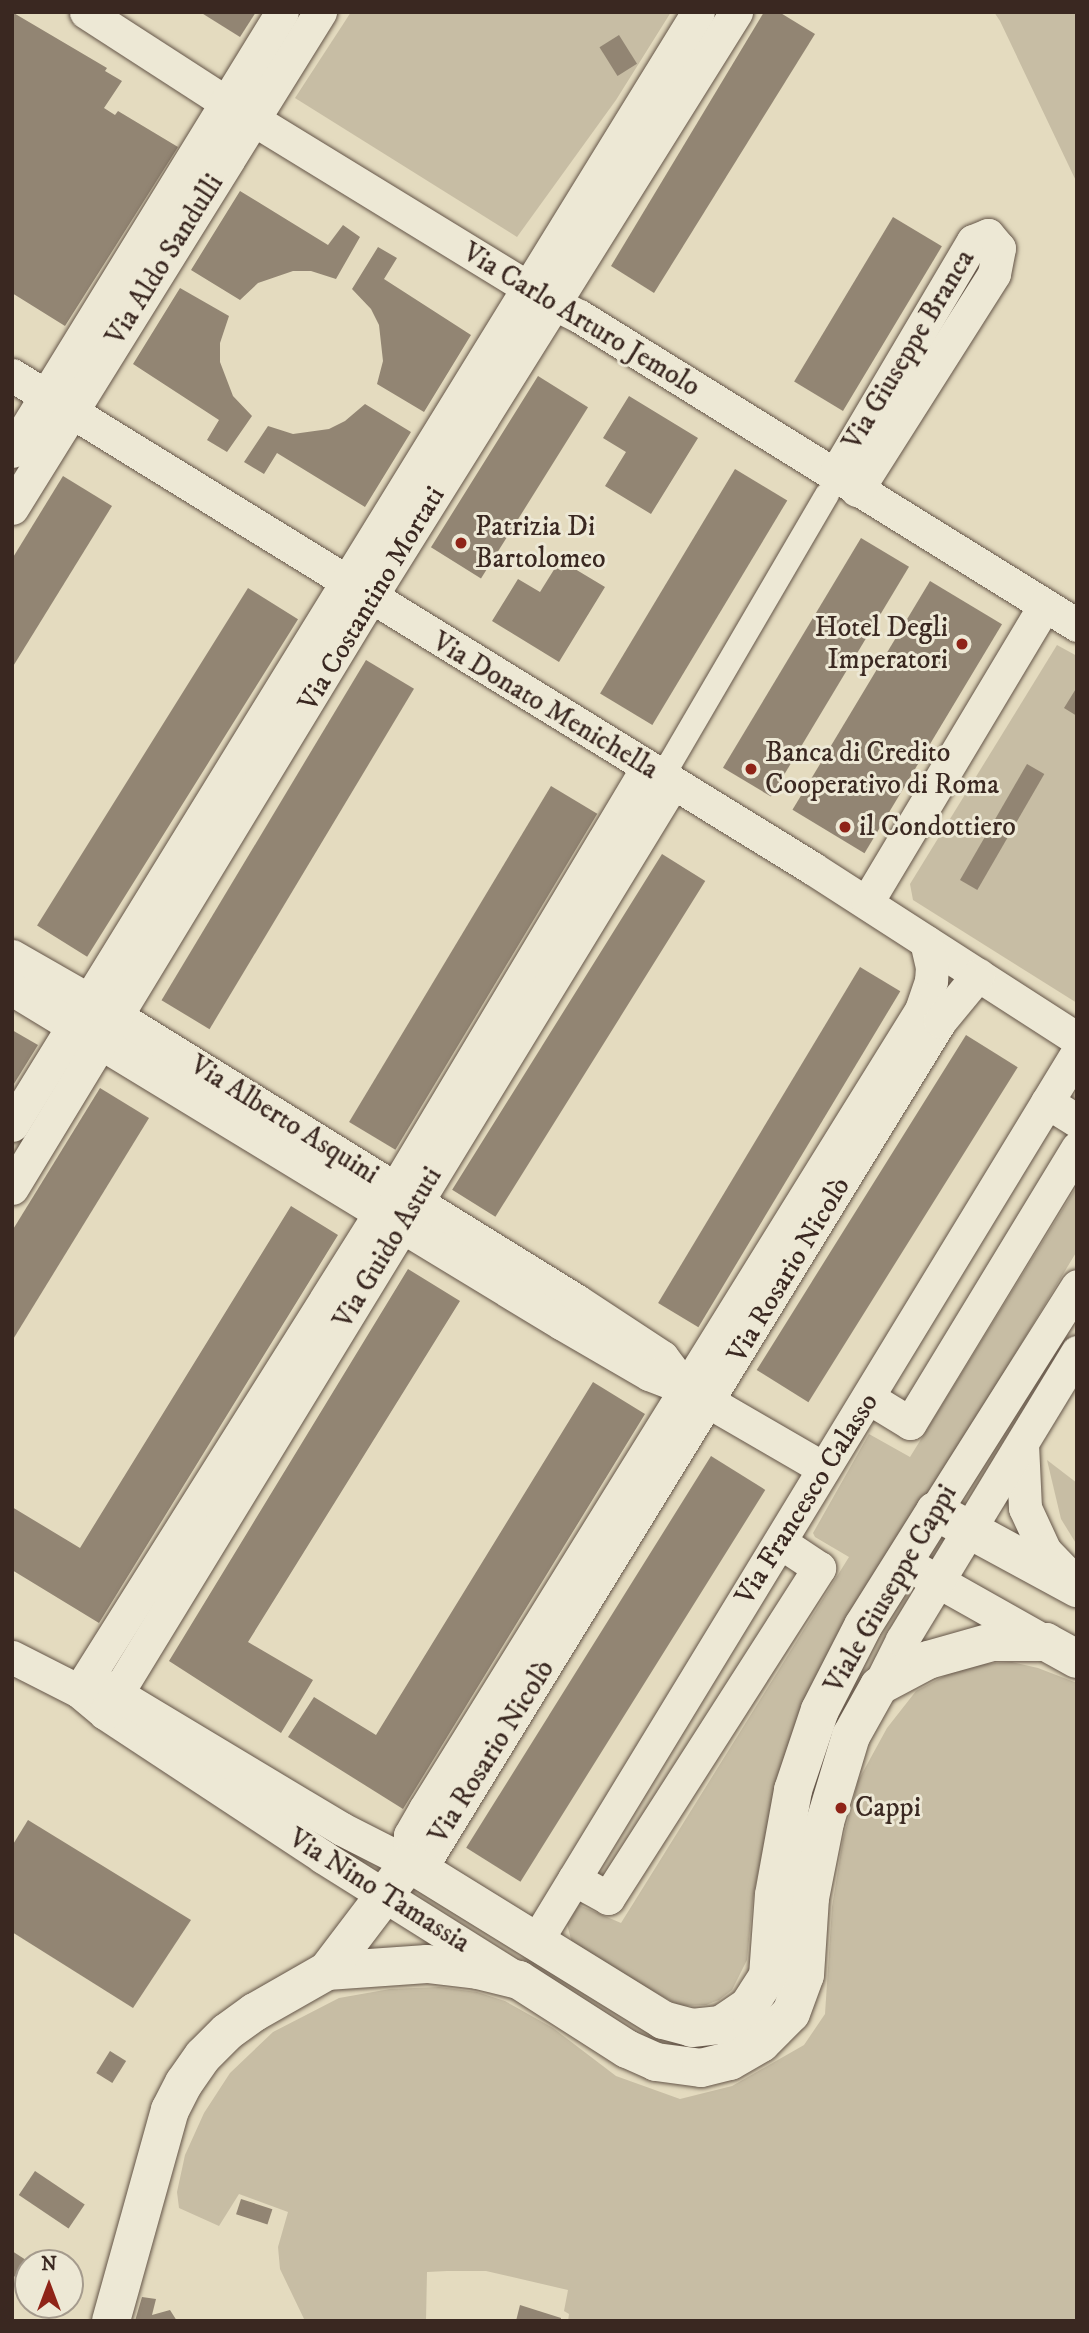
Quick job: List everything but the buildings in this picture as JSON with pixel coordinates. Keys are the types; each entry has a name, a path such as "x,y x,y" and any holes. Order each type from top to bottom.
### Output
{"street":[{"name":"Via Carlo Arturo Jemolo","path":"86,12 253,120 579,316 839,487 1077,625"},
{"name":"Via Aldo Sandulli","path":"12,508 59,404 225,102 282,12"},
{"name":"Via Aldo Sandulli","path":"12,451 59,404 253,120 320,12"},
{"name":"Via Costantino Mortati","path":"12,1188 95,1021 540,295 698,12"},
{"name":"Via Costantino Mortati","path":"540,295 736,12"},
{"name":"Via Giuseppe Branca","path":"988,235 999,248 994,274 839,487 973,241 988,235"},
{"name":"Via Donato Menichella","path":"12,375 358,591 867,902 1077,1039"},
{"path":"661,776 839,487"},
{"path":"867,902 1045,605"},
{"name":"Via Guido Astuti","path":"111,1703 397,1208 661,776"},
{"name":"Via Rosario Nicolò","path":"697,1395 921,1010 931,981 932,967 926,942"},
{"name":"Via Alberto Asquini","path":"12,956 95,1021 397,1208 649,1374 697,1395 824,1468"},
{"name":"Via Rosario Nicolò","path":"409,1863 410,1835 940,1021 978,975"},
{"name":"Via Alberto Asquini","path":"12,989 95,1021"},
{"name":"Via Costantino Mortati","path":"12,1125 95,1021"},
{"name":"Via Francesco Calasso","path":"535,1943 1077,1053"},
{"path":"1046,1102 1077,1121"},
{"path":"869,1398 910,1423 1077,1148"},
{"name":"Via Guido Astuti","path":"84,1684 397,1208"},
{"name":"Viale Giuseppe Cappi","path":"721,2025 748,2007 768,1976 774,1895 793,1790 820,1710 863,1626 1077,1286"},
{"name":"Viale Giuseppe Cappi","path":"761,2043 791,2013 804,1975 810,1898 825,1822 851,1736 902,1640 1077,1352"},
{"path":"1022,1444 1025,1508 1045,1551 1077,1586"},
{"path":"935,1511 1077,1586"},
{"path":"573,1879 608,1898 819,1568 780,1542"},
{"path":"904,1562 1061,1650"},
{"name":"Via Nino Tamassia","path":"12,1633 323,1857 627,2049 656,2062 701,2068 730,2061 761,2043"},
{"path":"879,1686 928,1660 962,1648 992,1642 1061,1650"},
{"name":"Via Nino Tamassia","path":"12,1657 84,1684"},
{"name":"Via Nino Tamassia","path":"111,1703 409,1863 663,2020 692,2028 721,2025"},
{"path":"111,2321 170,2109 184,2083 203,2056 227,2032 255,2012 327,1971 409,1863"},
{"path":"327,1971 427,1965 469,1968 519,1980"}],"shaded area":[{"path":"351,12 671,12 616,100 517,237 295,98"},
{"path":"994,12 1077,12 1077,183 1000,21"},
{"path":"1057,645 1077,656 1077,1003 913,900 910,884"},
{"path":"1077,1186 1077,1251 831,1660 771,1807 753,1898 747,1960 732,1990 719,2000 706,2005 680,2006 573,1947 567,1924 579,1905 621,1923 849,1557 815,1537 813,1533 869,1434 910,1457"},
{"path":"1047,1460 1077,1483 1077,1545 1061,1519"},
{"path":"1012,1662 1038,1668 1077,1683 1077,2321 568,2321 569,2314 564,2311 568,2290 486,2271 447,2271 427,2272 426,2321 305,2321 280,2269 278,2247 288,2212 239,2194 219,2226 179,2208 177,2192 185,2155 204,2113 230,2073 273,2032 339,1998 390,1989 439,1987 477,1992 505,2001 553,2028 616,2076 680,2099 732,2086 804,2045 825,2014 832,1907 843,1839 858,1781 887,1728 916,1691 948,1674 980,1664"}],"place":[{"name":"Patrizia Di Bartolomeo","path":"461,543"},
{"name":"Hotel Degli Imperatori","path":"962,644"},
{"name":"Banca di Credito Cooperativo di Roma","path":"751,769"},
{"name":"il Condottiero","path":"845,827"},
{"name":"Cappi","path":"841,1808"}]}
